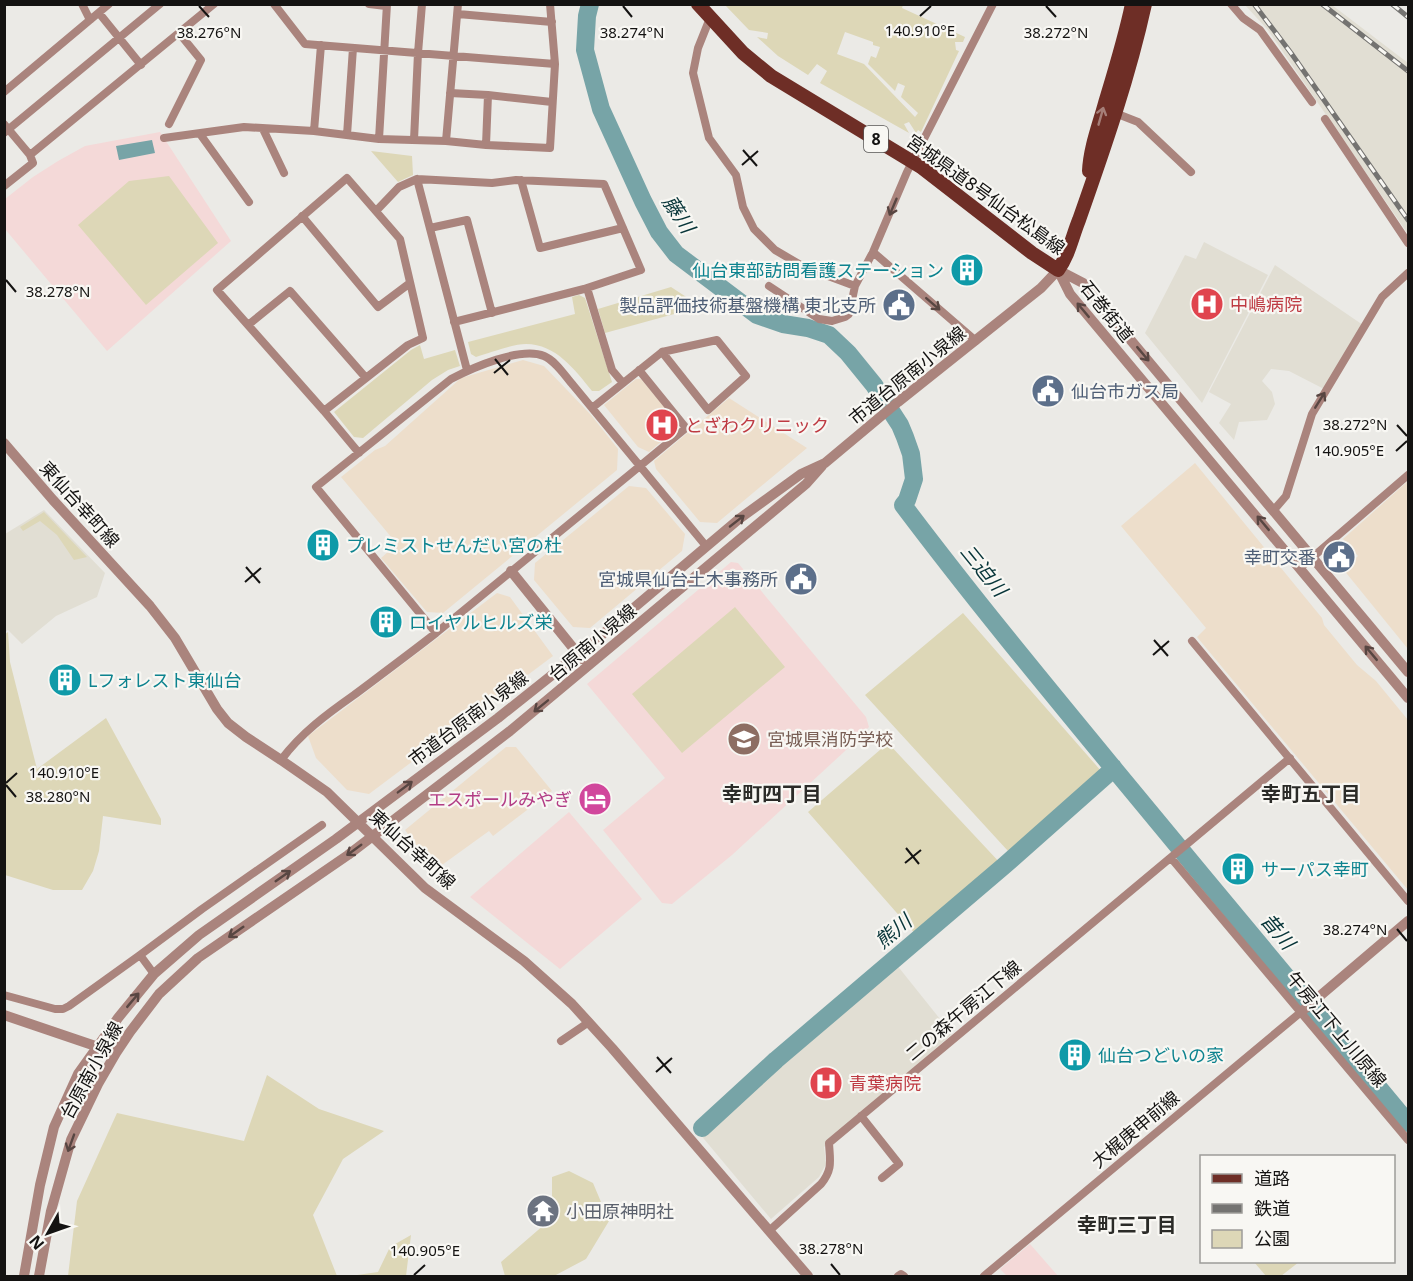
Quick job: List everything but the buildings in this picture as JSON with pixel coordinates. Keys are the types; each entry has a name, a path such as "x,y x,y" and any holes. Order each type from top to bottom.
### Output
{"main road":[{"path":"1089,194 1089,165 1132,4"},
{"name":"宮城県道8号仙台松島線","path":"704,9 743,53 771,76 913,161 1032,253 1058,270 1065,260 1119,114 1145,4"},
{"path":"1119,114 1145,46 1155,4"}],"street":[{"path":"82,4 90,20"},
{"path":"4,92 109,4"},
{"path":"4,186 33,163 30,155 6,129 160,4"},
{"path":"30,155 214,4"},
{"path":"274,4 305,44 555,64"},
{"path":"369,4 386,5 379,140"},
{"path":"414,140 422,4"},
{"path":"164,138 244,127 314,131 379,140 446,141 550,148 555,64 550,4"},
{"path":"769,286 819,319 832,321 849,314 855,286 873,252 907,172 993,4"},
{"path":"1231,4 1243,18 1260,30 1312,102"},
{"path":"446,141 458,9 552,22"},
{"path":"704,9 693,73 709,138 736,175 744,207 754,229 775,250 804,267 855,286"},
{"path":"99,13 141,65"},
{"path":"170,124 201,60 179,33"},
{"path":"314,131 321,45"},
{"path":"347,135 353,48"},
{"path":"450,93 552,102"},
{"path":"486,145 488,95"},
{"path":"1119,114 1138,122 1191,172"},
{"path":"1324,119 1408,243"},
{"path":"263,129 284,173"},
{"path":"200,134 249,202"},
{"path":"324,411 408,345 423,338 400,239 347,178 217,290 359,453"},
{"path":"417,179 467,370"},
{"path":"376,211 399,187 417,179 492,183 521,180 604,184 641,270 587,288 454,322"},
{"path":"521,180 540,248 623,228"},
{"path":"302,216 378,307 410,283"},
{"path":"430,228 467,220 492,313"},
{"path":"873,252 976,341"},
{"name":"市道台原南小泉線","path":"24,1276 40,1185 54,1127 78,1074 118,1018 154,974 199,934 358,822 498,718 739,519 801,474 825,463 1041,288 1058,270"},
{"name":"石巻街道","path":"1058,270 1083,283 1408,672"},
{"name":"石巻街道","path":"1058,270 1070,294 1408,698"},
{"path":"1273,511 1286,496 1312,414 1382,297 1408,273"},
{"path":"587,288 612,370 623,383"},
{"path":"248,325 290,291 366,378"},
{"path":"592,408 662,352 717,339 746,376 708,410 662,352"},
{"path":"436,633 316,487 451,379 467,370 519,353 536,354 551,360 706,546"},
{"path":"281,760 292,745 317,721 408,656 686,428 639,370"},
{"name":"東仙台幸町線","path":"4,443 164,623 228,723 327,792 425,888 524,961 572,1004 808,1276"},
{"name":"台原南小泉線","path":"39,1276 51,1211 71,1140 116,1053 159,994 198,958 335,863 510,731 806,484 825,463"},
{"path":"1300,568 1408,475"},
{"path":"511,571 588,667"},
{"path":"1192,641 1408,901"},
{"name":"二の森午房江下線","path":"769,1231 827,1176 831,1166 829,1143 1290,758"},
{"path":"4,995 55,1009 69,1006 201,909 322,825"},
{"name":"午房江下上川原線","path":"1174,855 1307,1007 1408,1140"},
{"name":"大梶庚申前線","path":"984,1276 1408,921"},
{"path":"140,955 154,974"},
{"path":"4,1016 116,1053"},
{"path":"561,1041 589,1022"},
{"path":"861,1116 899,1164 882,1178"},
{"path":"898,1276 901,1274 904,1276"}],"shaded area":[{"path":"1245,5 1332,5 1408,63 1408,234 1267,29"},
{"path":"160,132 231,241 107,351 5,229 5,199 33,177 85,146"},
{"name":"中嶋病院","path":"1204,242 1268,275 1202,403 1145,333 1185,255 1196,259"},
{"path":"1275,265 1363,325 1324,389 1289,371 1271,369 1262,381 1272,392 1275,404 1267,420 1239,422 1234,440 1219,423 1231,404 1209,392"},
{"path":"523,360 544,366 591,415 618,449 617,470 443,613 427,612 381,558 397,544 341,477 375,450 385,446 461,378"},
{"path":"636,379 641,379 676,421 675,430 649,452 638,447 604,405"},
{"path":"729,398 807,448 717,523 700,522 656,469 654,461"},
{"path":"1195,463 1322,618 1324,625 1357,665 1376,681 1408,720 1408,890 1197,637 1206,628 1121,526"},
{"path":"1408,481 1408,649 1343,569 1358,556 1343,539"},
{"path":"629,486 646,488 685,534 682,551 590,628 573,627 534,580 535,563"},
{"path":"44,510 105,573 97,597 56,616 22,644 8,630 5,632 5,534"},
{"name":"宮城県消防学校","path":"731,562 738,563 866,717 869,727 732,855 672,904 662,903 603,830 665,778 587,684"},
{"path":"497,593 510,597 553,656 369,794 347,790 316,758 308,736"},
{"path":"506,747 516,747 552,791 493,836 489,831 435,870 405,830"},
{"path":"569,812 642,899 560,969 470,897"},
{"name":"青葉病院","path":"896,964 952,1034 824,1147 826,1164 819,1177 771,1219 699,1133"},
{"path":"1030,1244 1058,1276 1007,1276 1000,1269"}],"green space":[{"path":"725,5 903,5 902,8 965,37 963,42 955,42 956,50 959,51 921,132 918,130 916,133 909,122 904,124 909,133 820,83 827,71 817,64 808,75 778,56 757,37 767,39 768,33 749,30","holes":["845,32 873,42 873,45 880,47 876,58 871,56 868,64 895,91 898,83 905,86 901,97 918,113 915,117 864,64 837,54"]},
{"path":"371,151 412,156 413,175 398,182"},
{"path":"169,176 218,243 146,305 78,225 129,181"},
{"path":"671,287 697,304 696,308 605,333 598,309"},
{"path":"579,295 585,298 612,382 599,391 592,391 572,367 556,353 537,345 515,345 476,357 471,354 468,342 575,314 572,297"},
{"path":"420,345 424,359 455,350 460,366 432,380 363,438 354,437 334,412"},
{"path":"44,512 87,557 74,560 57,535 40,521 23,531 20,527"},
{"path":"735,607 785,667 682,753 632,694"},
{"path":"963,613 1102,772 1008,851 865,695"},
{"path":"8,632 10,662 37,769 106,718 161,819 161,825 103,816 99,851 93,871 82,890 53,890 5,875 4,635"},
{"path":"888,743 1002,865 918,937 808,812"},
{"path":"267,1075 319,1109 384,1131 343,1159 313,1215 337,1276 68,1276 77,1201 117,1113 244,1141"},
{"path":"569,1171 593,1183 609,1221 586,1259 554,1276 505,1276 501,1262 552,1218 552,1177"},
{"path":"411,1235 406,1276 350,1276 378,1272 390,1247"},
{"path":"1255,1263 1298,1263 1281,1276 1266,1276"}],"water":[{"path":"152,140 155,153 119,160 116,146"}],"waterway":[{"name":"三迫川","path":"590,4 585,50 601,109 659,232 676,254 757,315 829,335 848,353 874,385 900,425 905,437 911,454 914,479 903,505 979,604 1408,1123"},
{"name":"熊川","path":"702,1128 776,1060 1005,865 1113,767"}],"railway":[{"path":"1254,4 1408,220"},
{"path":"1322,4 1408,71"},
{"path":"1392,4 1408,17"}],"place":[{"name":"仙台東部訪問看護ステーション","path":"967,270"},
{"name":"中嶋病院","path":"1207,304"},
{"name":"製品評価技術基盤機構 東北支所","path":"899,305"},
{"name":"仙台市ガス局","path":"1048,391"},
{"name":"とざわクリニック","path":"662,425"},
{"name":"プレミストせんだい宮の杜","path":"323,545"},
{"name":"幸町交番","path":"1339,557"},
{"name":"宮城県仙台土木事務所","path":"801,579"},
{"name":"ロイヤルヒルズ栄","path":"386,622"},
{"name":"Lフォレスト東仙台","path":"65,680"},
{"name":"宮城県消防学校","path":"744,739"},
{"name":"エスポールみやぎ","path":"595,799"},
{"name":"サーパス幸町","path":"1238,869"},
{"name":"仙台つどいの家","path":"1075,1055"},
{"name":"青葉病院","path":"826,1083"},
{"name":"小田原神明社","path":"543,1211"}],"district":[{"name":"幸町四丁目","path":"772,793"},
{"name":"幸町五丁目","path":"1311,793"},
{"name":"幸町三丁目","path":"1127,1224"}],"water label":[{"name":"藤川","path":"679,214"},
{"name":"昔川","path":"1278,931"}]}
